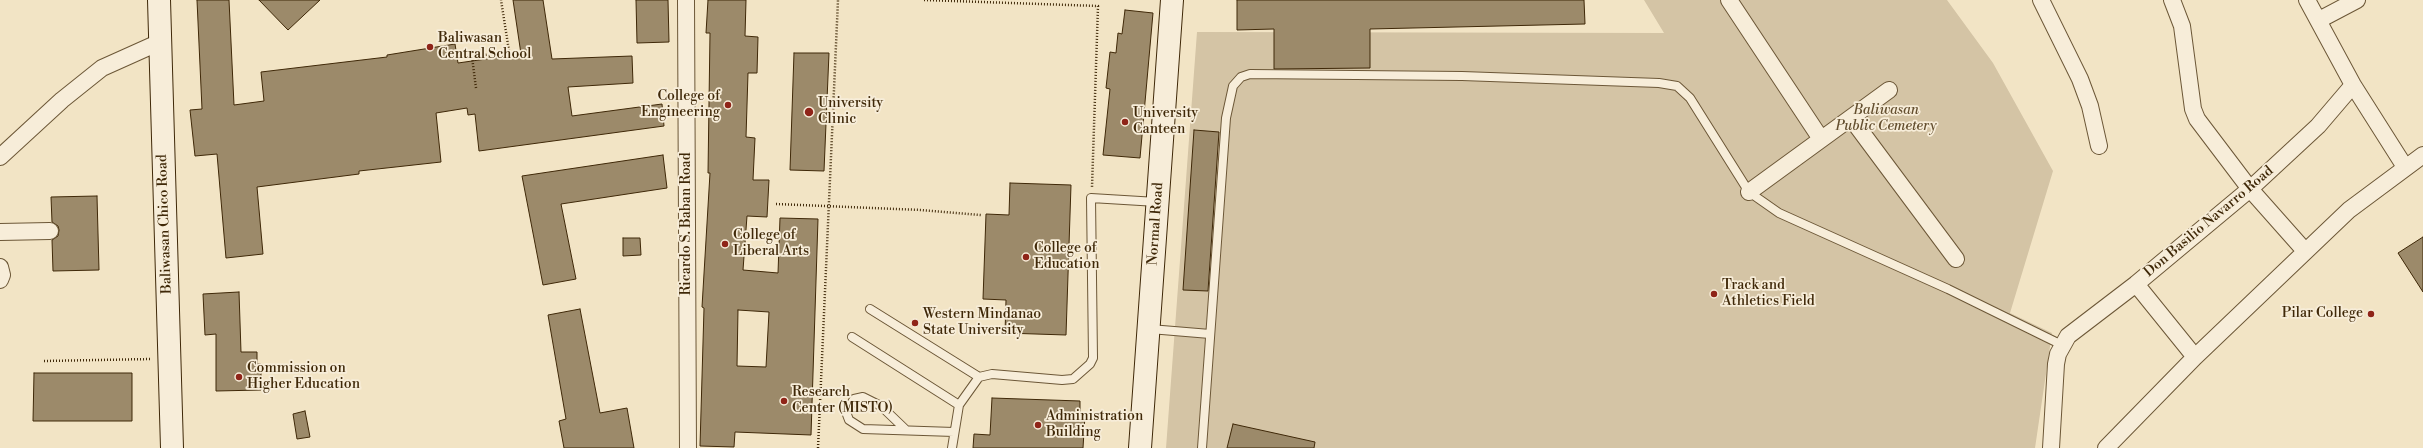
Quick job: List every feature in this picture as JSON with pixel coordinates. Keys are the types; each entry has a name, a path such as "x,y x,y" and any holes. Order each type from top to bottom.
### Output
{"street":[{"name":"Baliwasan Chico Road","path":"159,0 172,448"},
{"name":"Ricardo S. Baban Road","path":"686,0 688,448"},
{"name":"Normal Road","path":"1140,448 1147,328 1172,0"},
{"path":"1729,0 1821,139"},
{"path":"2041,0 2080,79 2090,106 2099,146"},
{"path":"2172,0 2182,26 2193,109 2197,119 2250,189 2305,251"},
{"path":"2307,0 2353,85 2405,166"},
{"path":"2319,20 2357,0"},
{"path":"0,157 62,100 102,68 160,42"},
{"name":"Don Basilio Navarro Road","path":"2051,448 2056,364 2062,345 2068,336 2136,284 2250,189 2318,126 2353,85"},
{"path":"1749,192 1890,90"},
{"path":"1851,118 1956,259"},
{"path":"2106,448 2196,357 2349,210 2405,166 2423,155"},
{"path":"0,232 50,231"},
{"path":"0,267 2,275 0,280"},
{"path":"2136,284 2196,357"}],"lane":[{"path":"1202,448 1226,118 1233,86 1241,77 1250,74 1462,76 1669,83 1683,90 1690,98 1749,192 1778,213 1948,290 2062,345"},
{"path":"952,448 959,405 979,377 992,374 1062,380 1073,378 1090,364 1093,358 1091,198 1157,202"},
{"path":"870,309 979,377"},
{"path":"1147,328 1210,334"},
{"path":"852,337 959,405"},
{"path":"905,428 882,406 863,397 854,399 846,412 848,420 863,429 905,428 954,432"}],"path":[{"path":"476,88 472,57 509,51 501,0"},
{"path":"818,448 838,0"},
{"path":"924,0 1098,6 1091,198"},
{"path":"776,204 828,208 921,210 981,215"},
{"path":"44,362 169,359"}],"green space":[{"name":"Baliwasan Public Cemetery","path":"1644,0 1947,0 1993,63 2053,171 2010,313 2052,333 2035,448 1166,448 1197,32 1664,33"}],"building":[{"path":"197,0 229,0 234,105 264,101 261,72 387,57 387,55 455,44 458,63 521,54 513,0 543,0 552,59 632,56 633,83 568,87 572,116 662,104 664,126 479,151 475,114 468,115 467,108 436,113 441,162 359,171 359,174 257,187 263,254 226,258 217,154 195,156 190,110 202,109"},
{"path":"259,0 320,0 288,30"},
{"path":"636,0 668,0 669,42 637,43"},
{"path":"708,0 746,0 745,36 758,37 757,73 748,73 746,137 755,138 753,180 769,180 767,217 747,216 743,270 778,273 780,218 818,219 811,435 735,432 734,447 700,446 704,308 702,307 710,173 708,173 710,33 706,33","holes":["738,310 769,312 766,367 737,366"]},
{"path":"1237,0 1584,0 1585,24 1370,29 1370,68 1274,69 1274,29 1237,30"},
{"name":"University Canteen","path":"1125,10 1153,13 1140,158 1103,155 1110,89 1106,88 1110,52 1116,53 1118,33 1122,34"},
{"name":"University Clinic","path":"794,53 829,53 824,171 790,170"},
{"path":"1194,130 1219,132 1208,291 1183,290"},
{"path":"663,155 667,188 561,204 576,279 543,285 522,176"},
{"name":"College of Education","path":"1010,183 1071,185 1066,335 1005,333 1006,300 983,299 986,214 1009,215"},
{"path":"97,196 99,270 53,271 52,240 58,236 59,230 58,226 52,222 51,197"},
{"path":"2423,237 2423,292 2398,253"},
{"path":"623,238 640,238 641,255 623,256"},
{"path":"239,292 241,352 257,352 257,364 261,364 261,390 216,391 216,334 205,335 203,294"},
{"path":"580,309 600,413 627,408 634,448 564,448 559,421 566,419 548,315"},
{"path":"34,373 132,373 132,421 33,421"},
{"name":"Administration Building","path":"992,398 1080,401 1080,415 1085,415 1083,448 973,448 974,434 990,435"},
{"path":"305,411 310,437 297,439 293,414"},
{"path":"1233,424 1315,442 1314,448 1227,448"}],"place":[{"name":"Baliwasan Central School","path":"430,47"},
{"name":"College of Engineering","path":"728,105"},
{"name":"University Clinic","path":"809,112"},
{"name":"University Canteen","path":"1125,122"},
{"name":"College of Liberal Arts","path":"725,244"},
{"name":"College of Education","path":"1026,257"},
{"name":"Track and Athletics Field","path":"1714,294"},
{"name":"Pilar College","path":"2371,314"},
{"name":"Western Mindanao State University","path":"915,323"},
{"name":"Commission on Higher Education","path":"239,377"},
{"name":"Research Center (MISTO)","path":"784,401"},
{"name":"Administration Building","path":"1038,425"}]}
